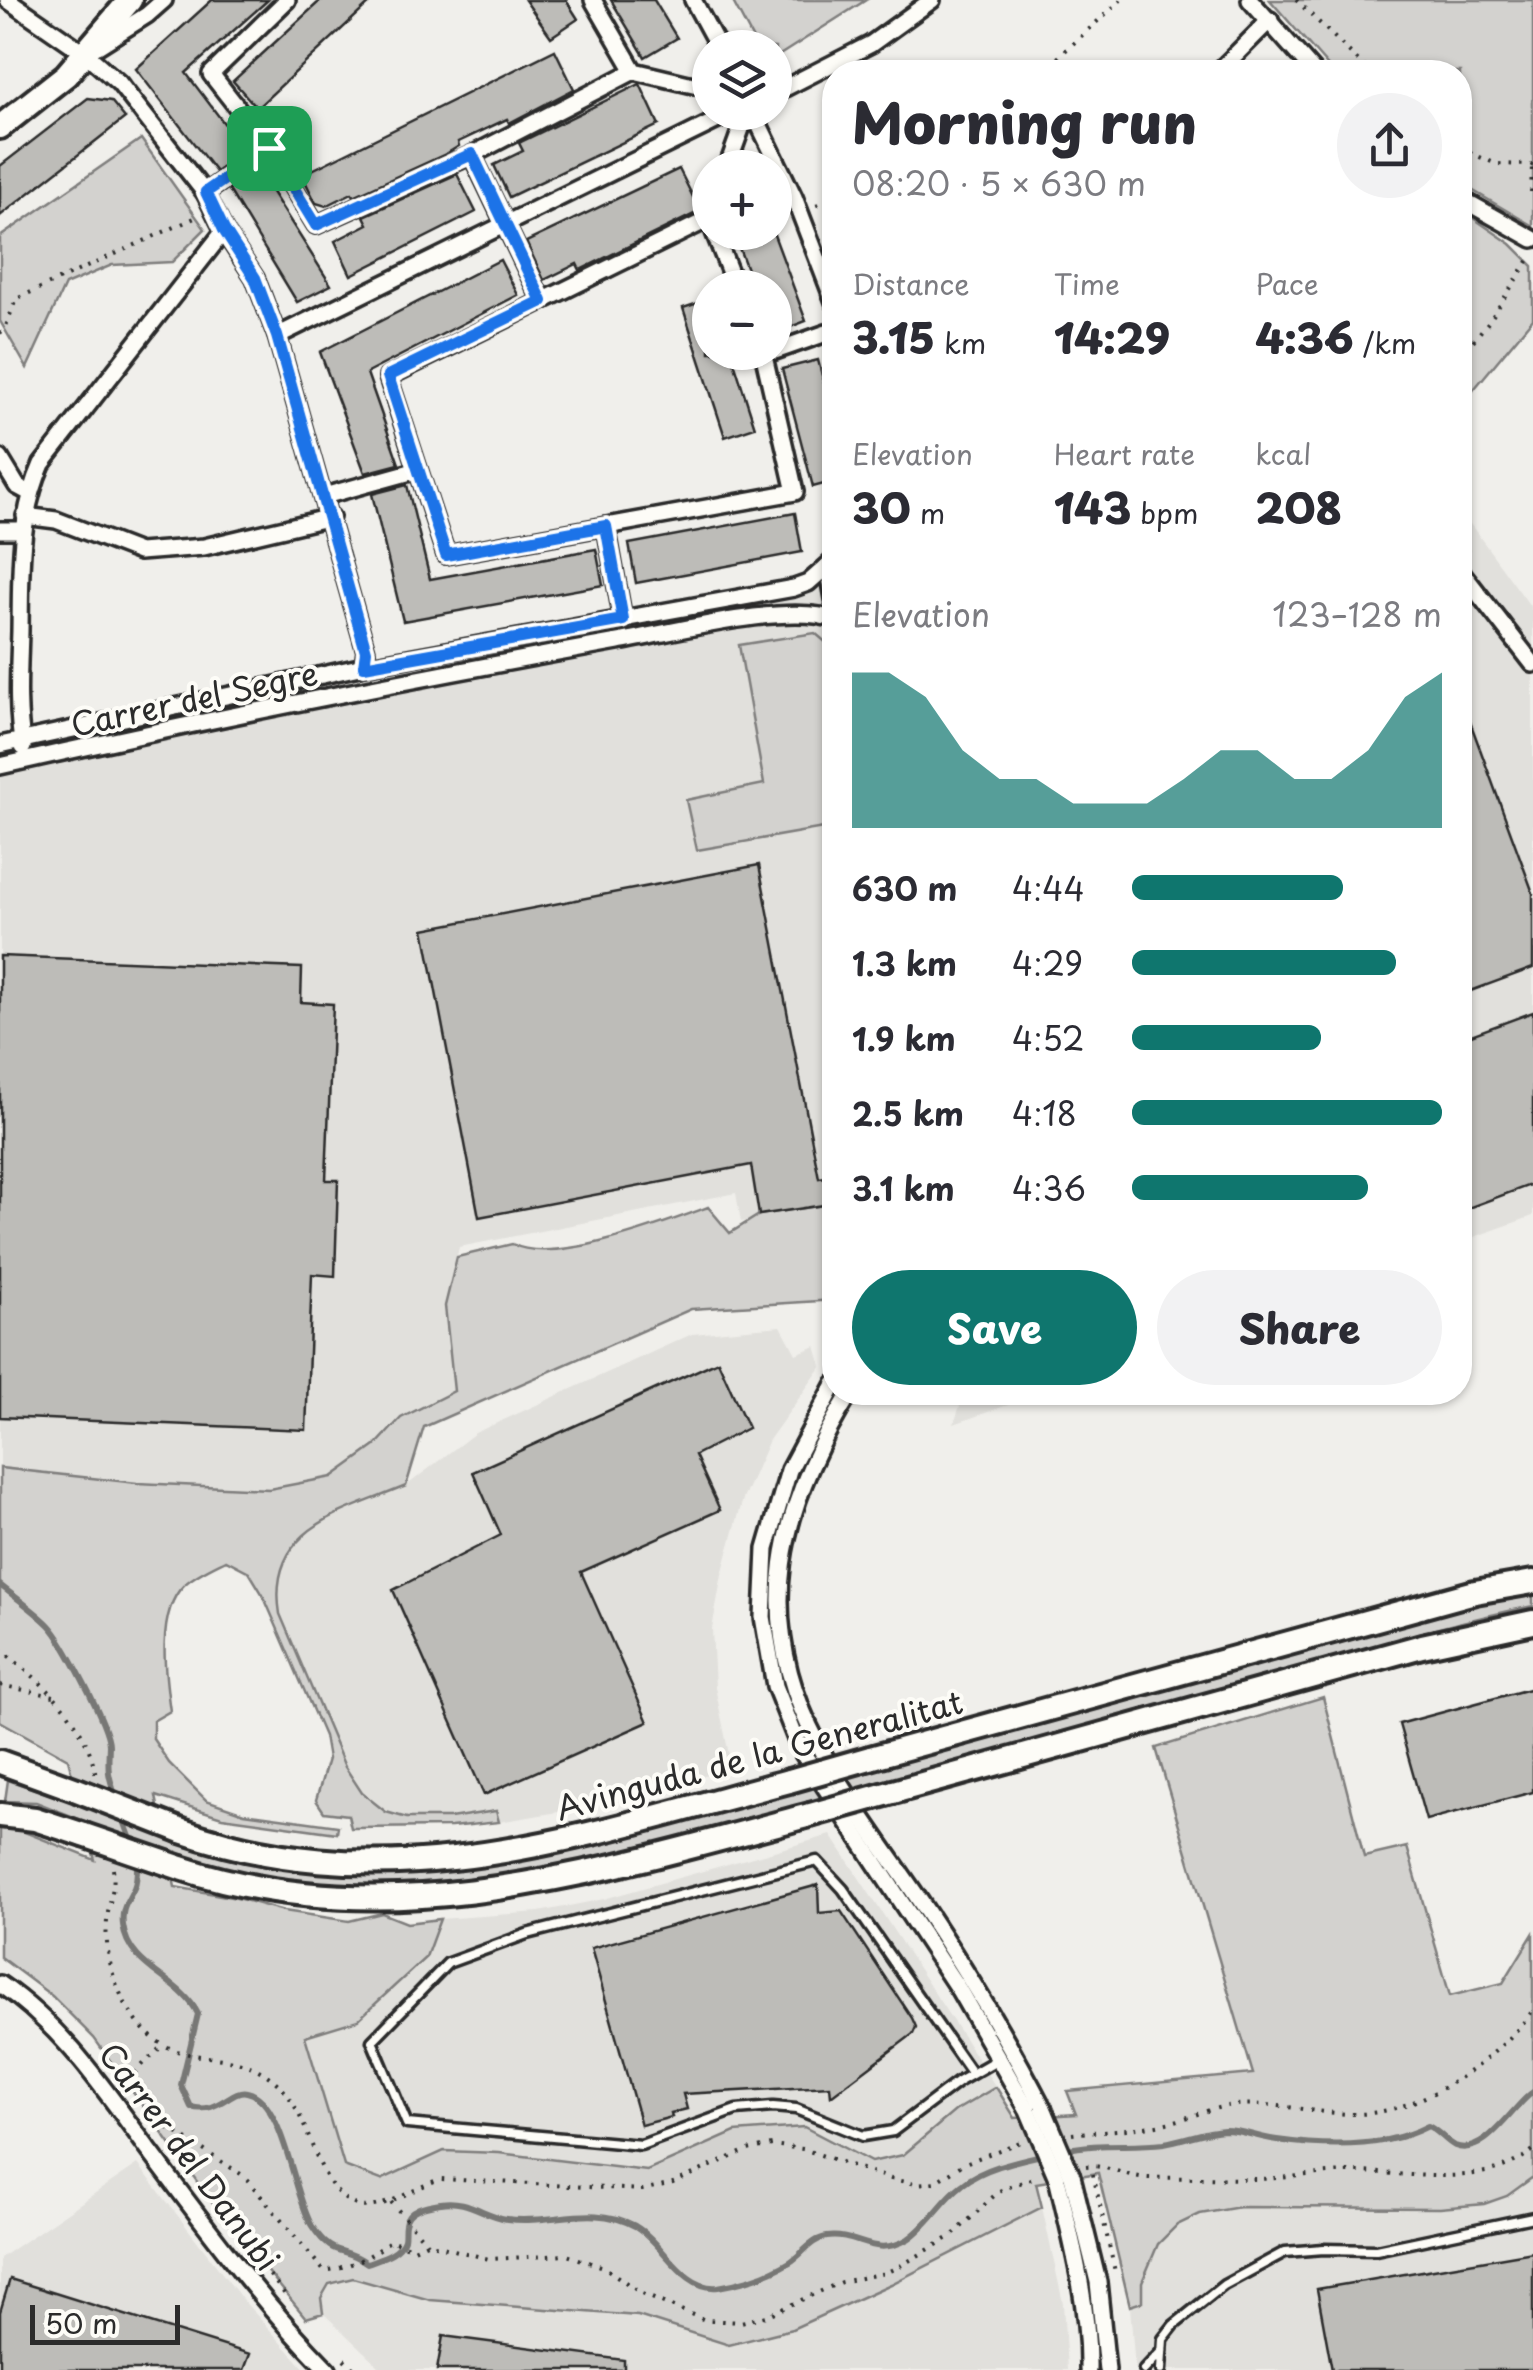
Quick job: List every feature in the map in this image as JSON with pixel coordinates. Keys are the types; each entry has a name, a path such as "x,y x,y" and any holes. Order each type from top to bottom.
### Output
{"street":[{"path":"8,0 86,54 119,83 206,192 224,230 255,278 277,336 330,517 366,651 364,666"},
{"path":"0,127 53,86 86,54 130,0"},
{"path":"86,54 164,0"},
{"path":"287,0 211,74 269,148 316,225 472,154 634,72 692,85"},
{"path":"593,0 634,72"},
{"path":"693,0 709,30"},
{"path":"839,60 871,44 932,0"},
{"path":"1250,0 1304,60"},
{"path":"1230,60 1270,20"},
{"path":"792,84 822,68"},
{"path":"277,336 698,130"},
{"path":"759,130 794,197 822,270"},
{"path":"206,192 269,148"},
{"path":"472,154 542,301"},
{"path":"1472,205 1533,239"},
{"path":"692,228 388,376 446,555 795,492 771,370"},
{"path":"26,760 18,708 24,523 30,492 42,464 224,230"},
{"path":"792,345 822,334"},
{"path":"0,458 17,486 30,492"},
{"path":"324,496 418,470"},
{"path":"0,530 56,520 139,552 204,547 330,517"},
{"path":"606,526 623,620"},
{"name":"Carrer del Segre","path":"0,745 364,666 794,588 808,583 822,571"},
{"path":"1472,585 1533,664"},
{"name":"Carrer del Segre","path":"0,766 184,725 785,613 822,615"},
{"path":"824,1405 789,1470 766,1549 763,1617 774,1686 800,1749 1035,2109"},
{"path":"844,1405 808,1469 784,1542 780,1626 788,1668 818,1744 984,1998 1067,2175 1098,2282 1107,2370"},
{"name":"Avinguda de la Generalitat","path":"0,1762 182,1830 262,1853 331,1860 452,1860 560,1842 1475,1592 1533,1582"},
{"path":"0,1815 36,1820 262,1890 334,1898 458,1894 568,1878 1403,1652 1533,1622"},
{"name":"Carrer del Danubi","path":"0,1984 52,2027 244,2274 328,2370"},
{"path":"1067,2175 1088,2370"}],"lane":[{"path":"972,2074 843,1889 818,1861 527,1934 448,1963 372,2041 407,2124 641,2144 736,2110 774,2107 796,2109 863,2136 893,2131 1000,2058"},
{"path":"1161,2370 1164,2339 1174,2325 1224,2285 1286,2252 1324,2248 1376,2250 1533,2218"},
{"path":"1144,2370 1162,2352"}],"path":[{"path":"1055,60 1121,0"},
{"path":"1296,0 1358,60"},
{"path":"1472,154 1497,164 1533,165 1533,202"},
{"path":"0,333 5,330 16,299 196,215 208,216"},
{"path":"1472,342 1533,254"},
{"path":"0,1685 55,1696"},
{"path":"107,2094 126,2082 162,2047"},
{"path":"183,2055 199,2056"},
{"path":"126,2082 162,2123 244,2176 324,2271 341,2268 390,2240 414,2249 428,2243"},
{"path":"1067,2175 1098,2165 1114,2173 1150,2179 1256,2179 1351,2172 1449,2177 1484,2172 1533,2150"},
{"path":"390,2202 428,2243 489,2259 567,2254 604,2267 642,2294 706,2320 741,2322 766,2316 841,2282 900,2266 952,2236 1000,2191 1040,2176"}],"shaded area":[{"path":"732,0 866,0 792,47 792,30 748,30"},
{"path":"1270,0 1533,0 1533,226 1472,190 1472,60 1322,60"},
{"path":"141,139 205,229 172,262 112,265 65,285 27,368 0,321 0,237"},
{"path":"1472,217 1511,244 1533,266 1533,318 1472,392"},
{"path":"1472,526 1533,610 1533,1216 1472,1238"},
{"path":"822,584 822,1206 741,1222 736,1193 459,1247 445,1306 454,1391 401,1418 375,1446 332,1477 269,1489 137,1483 0,1468 0,757 433,661"},
{"path":"815,633 822,639 822,828 697,850 686,800 764,784 739,645"},
{"path":"822,1205 822,1301 691,1309 424,1427 406,1486 334,1515 297,1542 285,1561 279,1585 280,1614 345,1767 362,1793 386,1812 407,1818 450,1818 496,1811 499,1822 451,1827 351,1828 348,1815 324,1812 316,1800 328,1759 324,1736 263,1595 249,1572 226,1560 184,1585 169,1611 165,1645 170,1711 153,1721 153,1739 169,1763 206,1800 244,1813 338,1826 337,1833 222,1817 156,1796 164,1836 375,1873 509,1864 663,1827 1460,1608 1533,1593 1533,1606 1431,1630 626,1852 506,1877 385,1887 323,1884 245,1872 168,1854 175,1887 349,1921 382,1913 407,1923 440,1919 426,1957 358,2020 305,2036 344,2166 381,2180 444,2151 499,2153 647,2171 735,2132 804,2127 871,2162 903,2155 955,2111 996,2087 1015,2118 1076,2114 1067,2091 1253,2074 1156,1748 1323,1697 1364,1857 1407,1847 1450,1996 1503,1983 1533,1934 1533,2177 1507,2196 1484,2204 1440,2208 1240,2207 1200,2214 1177,2225 1158,2244 1142,2282 1142,2302 1130,2306 1098,2173 1036,2183 1042,2207 792,2329 729,2345 638,2316 430,2300 353,2278 329,2284 321,2298 323,2313 306,2318 216,2208 94,2038 52,1996 0,1957 0,1828 7,1825 95,1860 84,1821 36,1802 5,1801 8,1780 80,1804 68,1759 0,1721 0,1468 137,1483 269,1489 332,1477 375,1446 401,1418 454,1391 445,1306 457,1257 512,1244 554,1250 581,1246 638,1232 708,1207 730,1233 759,1215"},
{"path":"781,1326 796,1354 816,1346 822,1366 769,1440 743,1499 722,1574 712,1629 715,1687 732,1769 570,1810 499,1822 495,1811 450,1818 407,1818 387,1812 362,1793 345,1767 280,1614 276,1589 289,1549 323,1521 406,1486 475,1433 692,1334"},
{"path":"960,1405 1008,1405 954,1424"},
{"path":"831,1835 996,2087 955,2111 903,2155 871,2162 804,2127 735,2132 647,2171 444,2151 381,2180 344,2166 304,2035 358,2020 426,1957 440,1919 539,1912 604,1899"},
{"path":"138,2164 242,2299 306,2370 0,2370 0,2258"},
{"path":"1533,2177 1533,2370 1135,2370 1130,2306 1142,2301 1142,2282 1158,2244 1177,2225 1200,2214 1240,2207 1440,2208 1484,2204 1508,2196"},
{"path":"1042,2207 1063,2303 1067,2370 383,2370 323,2313 321,2298 329,2284 353,2278 430,2300 638,2316 729,2345 792,2329"}],"building":[{"path":"212,0 268,0 186,73 245,151 216,172 136,69"},
{"path":"321,0 373,0 257,108 233,81"},
{"path":"525,0 566,0 578,19 551,37"},
{"path":"611,0 654,0 677,38 645,57"},
{"path":"555,50 574,89 509,123 507,119 458,142 459,146 446,154 354,196 352,193 326,206 316,203 302,175"},
{"path":"640,84 659,125 509,197 494,165 523,151 519,143"},
{"path":"88,98 111,101 125,118 0,216 0,166"},
{"path":"679,169 692,195 692,215 580,270 577,264 544,280 526,242"},
{"path":"258,170 331,285 297,302 229,190"},
{"path":"457,174 476,212 351,275 335,241 368,224 364,216"},
{"path":"740,250 780,250 787,270 747,270"},
{"path":"500,260 518,295 367,373 399,464 365,473 320,352"},
{"path":"792,283 806,321 792,326"},
{"path":"692,305 692,336 683,308"},
{"path":"818,360 822,375 822,485 813,487 782,370"},
{"path":"703,370 737,370 755,427 725,437"},
{"path":"407,485 430,579 596,549 603,585 403,621 372,494"},
{"path":"795,513 802,552 636,583 629,544"},
{"path":"1472,727 1533,893 1533,968 1472,991"},
{"path":"759,865 819,1178 822,1178 822,1205 759,1215 751,1165 479,1217 424,929"},
{"path":"0,956 302,968 301,1002 333,1004 326,1180 338,1180 335,1276 312,1274 306,1430 0,1417"},
{"path":"1533,1012 1533,1184 1472,1207 1472,1035"},
{"path":"718,1361 748,1428 695,1455 720,1510 581,1572 648,1722 484,1795 393,1590 501,1535 473,1472"},
{"path":"1533,1688 1533,1792 1426,1820 1399,1724"},
{"path":"818,1885 819,1913 841,1911 912,2018 916,2027 913,2034 831,2096 830,2086 683,2094 687,2109 641,2125 591,1948"},
{"path":"1533,2252 1533,2370 1332,2370 1317,2289"},
{"path":"10,2279 250,2354 244,2370 0,2370 0,2312"},
{"path":"443,2336 624,2360 624,2370 437,2370"}],"waterway":[{"path":"0,1585 49,1625 74,1664 107,1735 109,1771 116,1798"},
{"path":"122,1815 133,1845"},
{"path":"137,1857 136,1881 124,1910 123,1925 134,1952 180,1991 198,2014 181,2085 191,2107 216,2105 241,2092 260,2099 279,2130 312,2226 327,2244 367,2263 398,2248 404,2239 407,2219 414,2211 450,2202 507,2219 587,2215 619,2219 645,2233 694,2281 718,2287 773,2271 821,2238 848,2238 886,2247 896,2244 916,2233 955,2191 981,2173 1047,2154"},
{"path":"1064,2150 1164,2143 1224,2130 1296,2142 1355,2144 1393,2139 1428,2126 1455,2146 1466,2148 1488,2137 1533,2092"}],"route":[{"path":"269,148 316,225 472,154 542,301 388,376 418,470 446,555 606,526 623,620 364,666 366,651 277,336 255,278 224,230 206,192 269,148"}]}
